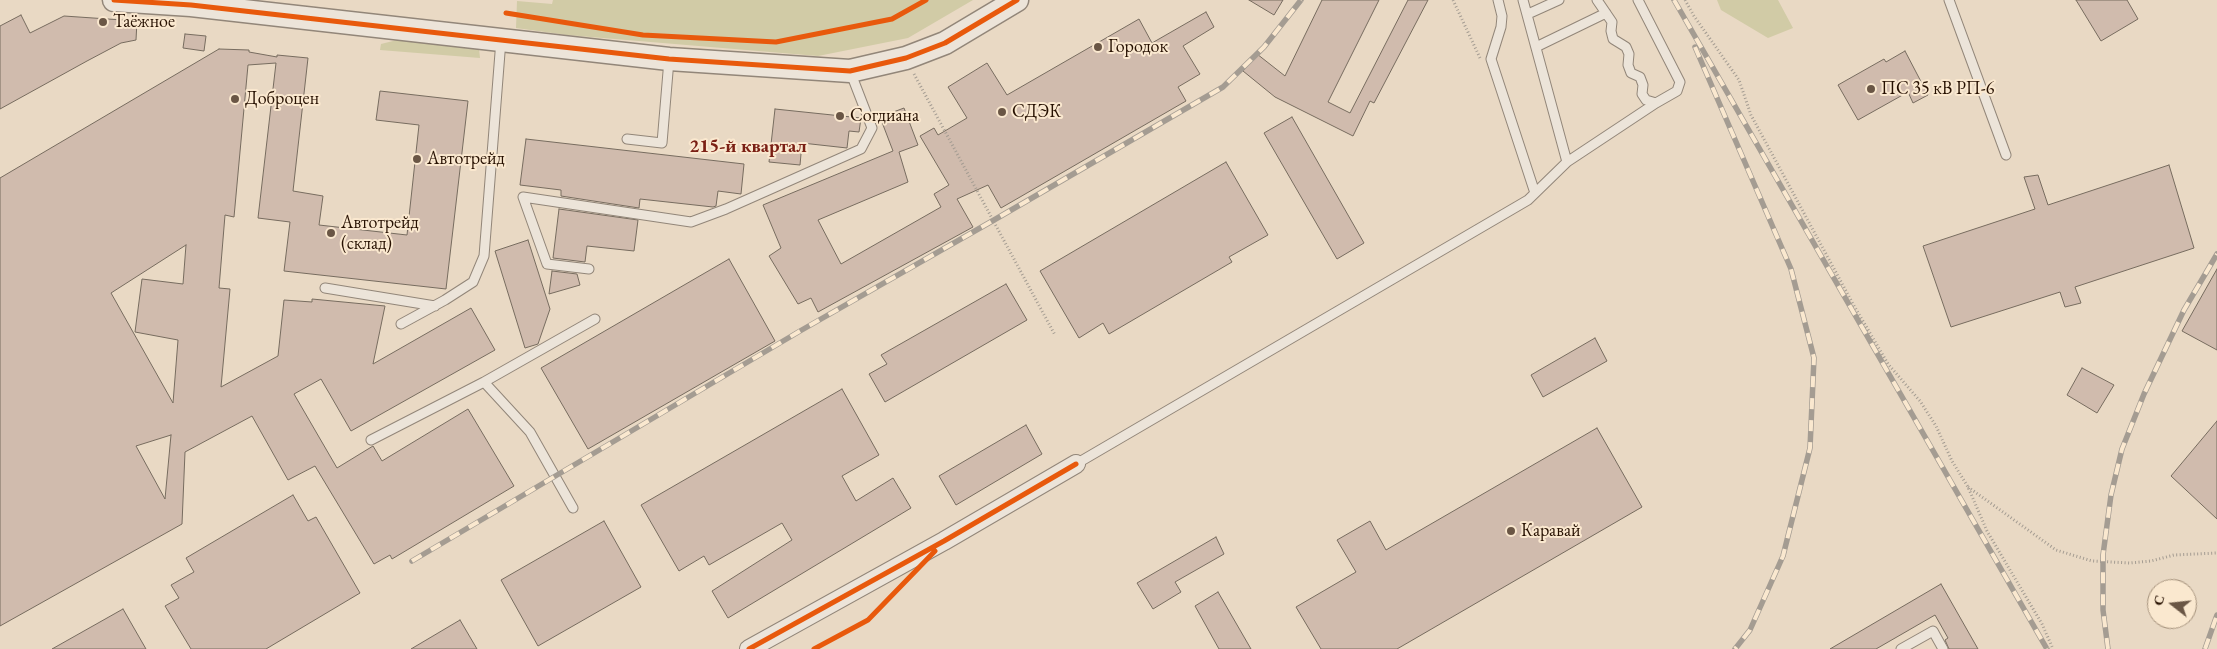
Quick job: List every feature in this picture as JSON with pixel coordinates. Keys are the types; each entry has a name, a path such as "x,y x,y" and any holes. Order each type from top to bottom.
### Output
{"street":[{"path":"114,0 191,3 669,59 850,71 906,58 945,43 1017,0"},
{"path":"749,649 936,546 1076,464"}],"lane":[{"path":"1498,0 1502,16 1501,27 1491,59 1535,193"},
{"path":"1523,0 1567,162"},
{"path":"1528,14 1560,0"},
{"path":"1597,0 1612,22 1611,31 1613,39 1626,47 1628,65 1631,73 1640,77 1643,85 1642,94 1646,100 1656,103"},
{"path":"1076,464 1528,200 1567,162 1656,103 1677,92 1680,82 1638,0"},
{"path":"1949,0 2006,155"},
{"path":"1536,47 1606,13"},
{"path":"401,324 435,306 473,282 484,256 501,40"},
{"path":"627,139 662,143 669,59"},
{"path":"589,269 547,264 523,197 691,222 726,209 861,149 872,128 850,71"},
{"path":"325,288 435,306"},
{"path":"371,440 484,382 595,319"},
{"path":"484,382 530,432 572,508"},
{"path":"1901,649 1933,632 1943,649"}],"path":[{"path":"1685,0 1739,80 1751,115 1853,304 1888,364 1920,401 1936,426 1952,461 1968,487 1987,531 2042,624 2053,649"},
{"path":"906,58 1055,335"},
{"path":"1968,487 2056,550 2092,561 2130,563 2150,561 2174,555 2217,553"}],"shaded area":[{"path":"553,0 973,0 908,38 818,56 567,35 516,28 517,1 552,4"},
{"path":"1717,0 1778,0 1793,28 1768,38 1721,10"},
{"path":"397,40 479,49 480,58 380,50 381,44"}],"building":[{"path":"1249,0 1283,0 1274,15"},
{"path":"1322,0 1379,0 1328,102 1350,113 1408,0 1428,0 1374,103 1370,101 1353,136 1275,97 1243,71 1257,54 1285,76"},
{"path":"2076,0 2127,0 2138,19 2101,41"},
{"path":"1206,12 1214,27 1183,46 1200,74 1178,87 1186,101 1001,208 988,185 957,199 973,227 818,312 811,298 798,304 769,256 781,248 763,205 893,151 880,117 904,108 918,145 899,152 908,182 818,220 841,264 941,207 934,194 949,185 920,136 934,128 938,135 967,118 948,87 987,63 1007,95 1139,19 1152,43"},
{"path":"21,15 30,33 64,16 137,21 136,40 121,43 0,109 0,26"},
{"path":"185,34 206,36 204,51 183,48"},
{"path":"219,49 249,50 249,52 277,57 277,55 308,58 293,191 323,196 319,225 407,235 419,125 376,120 380,91 468,101 446,289 284,271 290,222 258,218 276,63 248,65 234,217 225,215 219,288 230,289 221,387 278,356 284,300 312,302 312,299 385,306 373,364 471,308 495,350 351,431 321,379 294,394 337,468 373,446 382,461 468,409 514,486 392,559 390,555 374,564 315,466 288,480 252,416 185,452 182,524 0,626 0,178","holes":["186,245 183,284 142,279 135,332 178,340 173,403 111,293","171,435 165,499 136,446"]},
{"name":"ПС 35 кВ РП-6","path":"1905,51 1928,95 1913,103 1908,92 1858,120 1838,85 1884,59 1886,62"},
{"path":"775,109 861,118 859,132 849,131 847,148 802,143 800,165 769,162"},
{"path":"1292,117 1364,243 1337,259 1264,133"},
{"path":"526,139 744,164 741,194 718,191 716,206 713,207 640,199 639,208 561,196 561,190 520,185"},
{"path":"1226,162 1268,235 1229,257 1232,262 1109,334 1103,323 1079,338 1040,271"},
{"path":"2169,165 2194,248 2075,287 2081,303 2065,307 2060,292 1951,327 1923,246 2035,209 2024,177 2038,175 2048,205"},
{"path":"559,209 638,220 634,251 587,246 585,262 553,258"},
{"path":"528,240 550,309 538,344 525,348 495,251"},
{"path":"729,259 775,341 588,449 541,368"},
{"path":"2217,269 2217,350 2182,331"},
{"path":"552,271 577,274 580,285 549,294"},
{"path":"1006,284 1027,320 885,402 869,374 887,364 881,355"},
{"path":"1595,338 1607,361 1543,397 1531,375"},
{"path":"2082,368 2114,385 2097,413 2067,395"},
{"path":"842,389 879,455 842,476 856,501 893,478 911,508 728,618 712,591 792,540 782,523 709,565 704,556 679,571 641,505"},
{"path":"2217,421 2217,519 2171,476"},
{"path":"1026,425 1042,454 956,505 939,476"},
{"name":"Каравай","path":"1597,428 1642,507 1397,649 1321,649 1296,607 1356,572 1337,540 1370,521 1386,550"},
{"path":"293,495 308,521 316,517 360,593 266,649 191,649 165,606 179,598 171,585 194,572 186,558"},
{"path":"604,521 641,587 538,646 501,580"},
{"path":"1216,537 1224,554 1175,582 1181,592 1153,609 1137,583"},
{"path":"1941,584 1978,649 1949,649 1945,640 1948,638 1935,615 1876,649 1830,649"},
{"path":"1218,592 1251,649 1219,649 1195,606"},
{"path":"123,609 146,649 52,649"},
{"path":"460,620 477,649 411,649"}],"railway":[{"path":"412,561 800,331 1223,87 1264,47 1301,0"},
{"path":"1674,0 2047,649"},
{"path":"1695,47 1791,269 1814,358 1810,448 1783,556 1750,630 1735,649"},
{"path":"2108,649 2103,610 2103,555 2111,495 2122,449 2144,394 2184,310 2217,254"},
{"path":"2205,649 2217,615"}],"cycle path":[{"path":"114,0 191,5 669,59 850,71 906,58 945,43 1017,0"},
{"path":"506,13 643,35 776,42 892,19 926,0"},
{"path":"749,649 944,541 1076,464"},
{"path":"814,649 868,620 935,551"}],"place":[{"name":"Таёжное","path":"103,22"},
{"name":"Городок","path":"1098,47"},
{"name":"ПС 35 кВ РП-6","path":"1871,89"},
{"name":"Доброцен","path":"235,99"},
{"name":"СДЭК","path":"1002,112"},
{"name":"Согдиана","path":"840,116"},
{"name":"Автотрейд","path":"417,159"},
{"name":"Автотрейд (склад)","path":"331,233"},
{"name":"Каравай","path":"1511,531"}],"district":[{"name":"215-й квартал","path":"748,147"}]}
